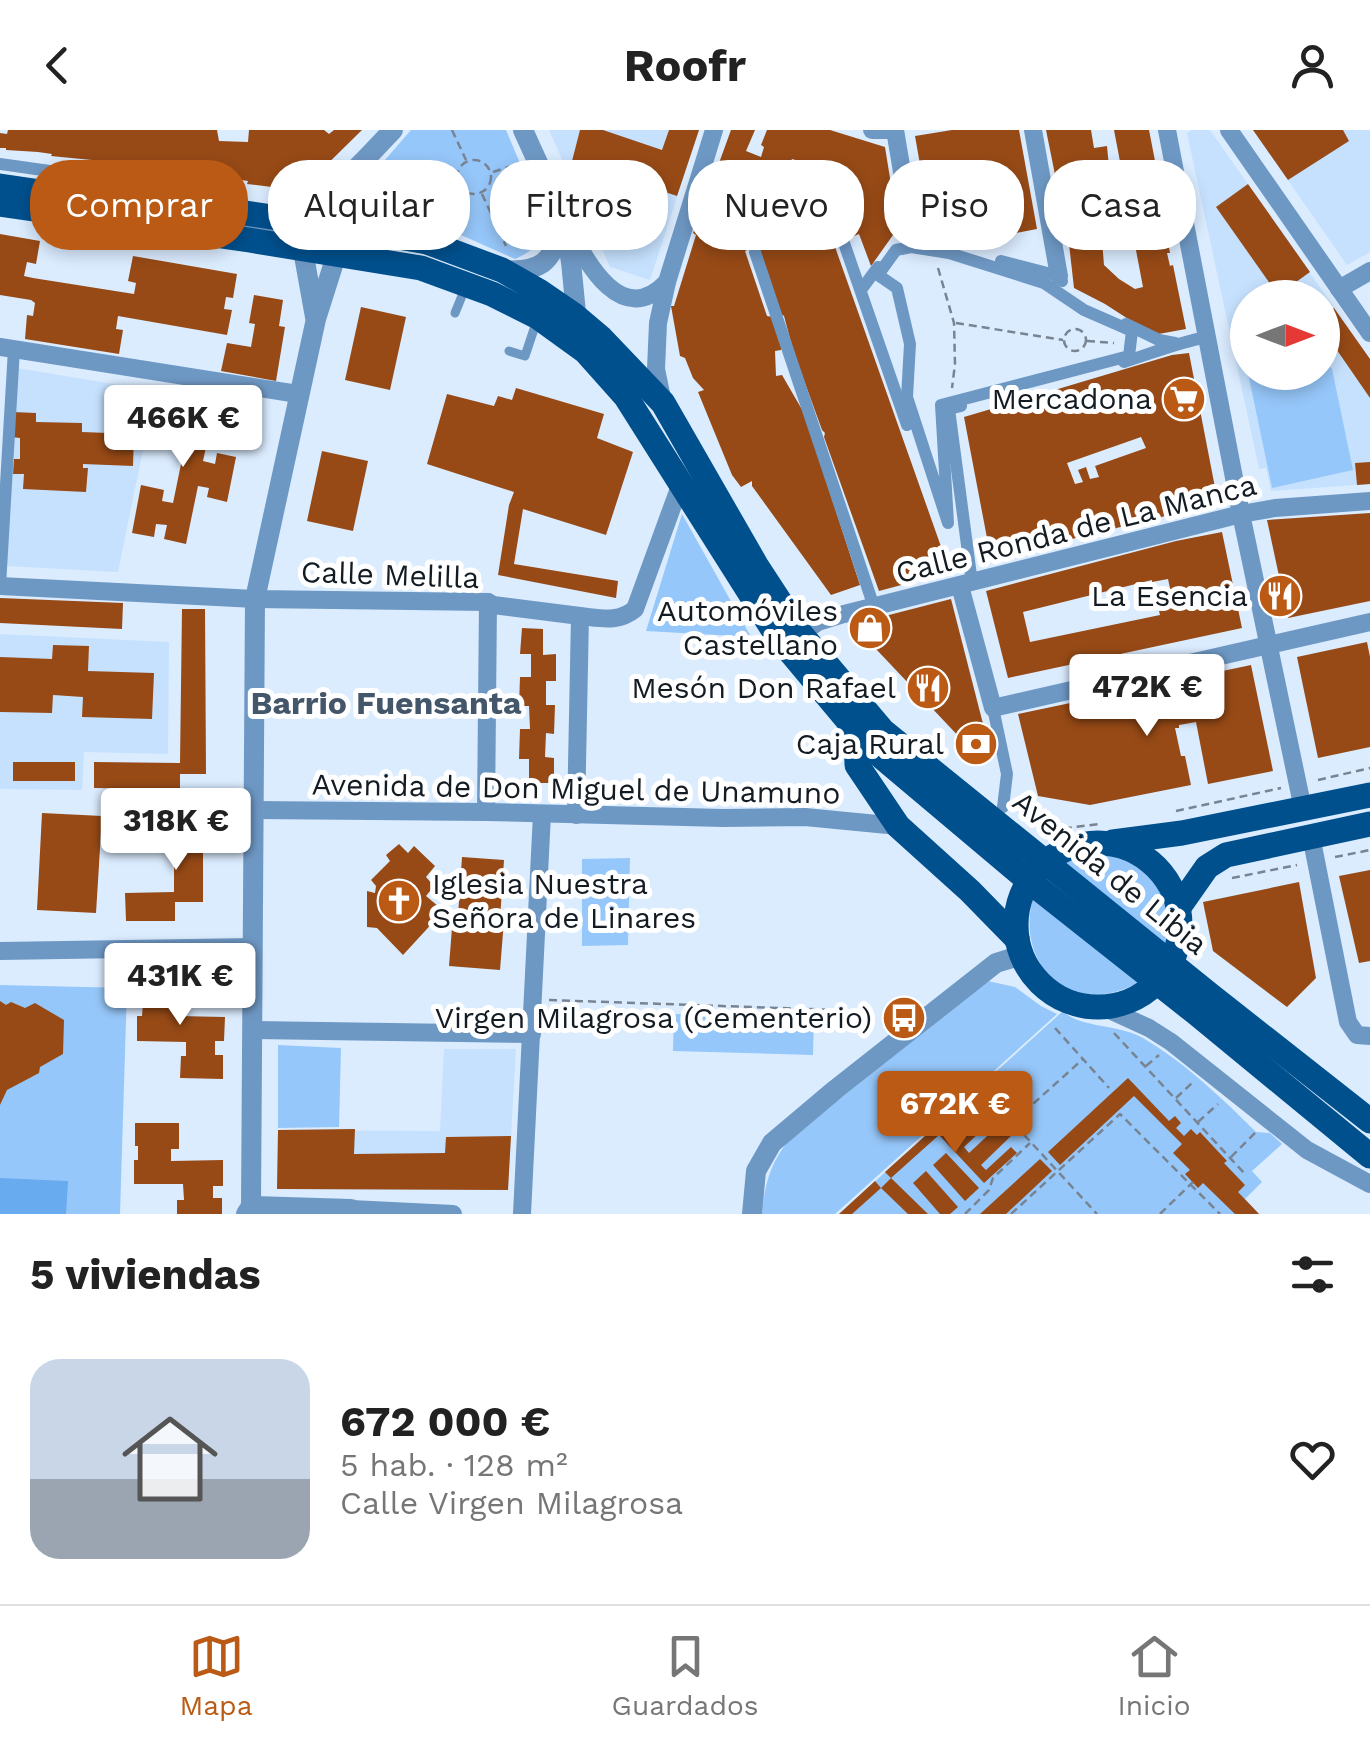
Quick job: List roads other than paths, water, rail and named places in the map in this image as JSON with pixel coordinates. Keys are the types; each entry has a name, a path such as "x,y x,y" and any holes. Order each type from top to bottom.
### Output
{"main road":[{"name":"Avenida de Libia","path":"0,186 30,190"},
{"name":"Avenida de Libia","path":"0,204 30,208"},
{"name":"Avenida de Libia","path":"303,250 420,268 467,283 538,317 585,352 626,398 777,636 870,747 1164,972 1370,1121"},
{"name":"Avenida de Libia","path":"457,250 506,263 600,337 663,403 756,564 802,634 883,731 1012,836 1037,872"},
{"name":"Avenida de Libia","path":"856,731 857,765 898,826 970,891 1019,947 1032,973 1054,994 1083,1006 1103,1007"},
{"path":"1019,947 1016,918 1020,899 1037,872 1064,850 1106,833 1182,833 1300,796 1370,795"},
{"path":"1103,1007 1133,1000 1164,972 1207,868 1226,856 1313,849 1370,824"},
{"path":"1106,833 1161,871 1186,912"},
{"name":"Avenida de Libia","path":"1164,972 1370,1156"}],"street":[{"path":"364,160 392,130"},
{"path":"523,130 537,160"},
{"path":"663,403 656,369 658,323 714,130"},
{"path":"872,130 891,130 897,160"},
{"path":"1033,130 1060,276 1070,295 1159,340 1175,343"},
{"path":"1166,130 1300,796"},
{"path":"1229,130 1333,280"},
{"path":"0,164 30,168"},
{"path":"950,406 1129,356 1132,331 1084,310 1044,283 950,253 911,247 896,250 878,275 897,288 910,344 907,396 948,523 940,405 950,406 1016,391 1021,394 1175,343 1207,337"},
{"path":"299,250 309,274 316,318"},
{"path":"337,250 298,394 255,599 249,1210 453,1214"},
{"path":"506,263 523,272 544,264 554,250"},
{"path":"569,250 574,315 585,352"},
{"path":"582,250 597,274 622,296 641,299 667,282"},
{"path":"847,250 941,524 966,536"},
{"path":"861,290 891,250"},
{"path":"963,250 1060,276"},
{"path":"755,252 874,607"},
{"path":"1340,288 1370,271"},
{"path":"1340,290 1370,333"},
{"path":"0,586 7,348 298,394"},
{"path":"950,406 966,536 966,584 1007,774 1002,807"},
{"name":"Calle Melilla","path":"0,586 255,599 488,602 613,619 635,609 680,483"},
{"name":"Calle Ronda de La Manca","path":"802,634 818,622 1241,514 1370,501"},
{"path":"486,812 488,602"},
{"path":"576,815 580,616"},
{"path":"993,708 1370,622"},
{"name":"Avenida de Don Miguel de Unamuno","path":"253,810 805,817 898,826"},
{"path":"522,1214 542,814"},
{"path":"1313,849 1348,1022 1364,1035"},
{"path":"752,1214 756,1171 772,1143 1019,947"},
{"path":"0,951 253,948"},
{"path":"1103,1007 1171,1042 1307,1150 1370,1184"},
{"path":"252,1030 532,1034"}],"lane":[{"path":"456,314 467,283"},
{"path":"509,351 525,356 538,317"}],"place":[{"name":"Mercadona","path":"1184,399"},
{"name":"La Esencia","path":"1280,596"},
{"name":"Automóviles Castellano","path":"870,628"},
{"name":"Mesón Don Rafael","path":"928,688"},
{"name":"Caja Rural","path":"976,744"},
{"name":"Iglesia Nuestra Señora de Linares","path":"399,901"},
{"name":"Virgen Milagrosa (Cementerio)","path":"904,1018"}],"district":[{"name":"Barrio Fuensanta","path":"386,703"}]}
